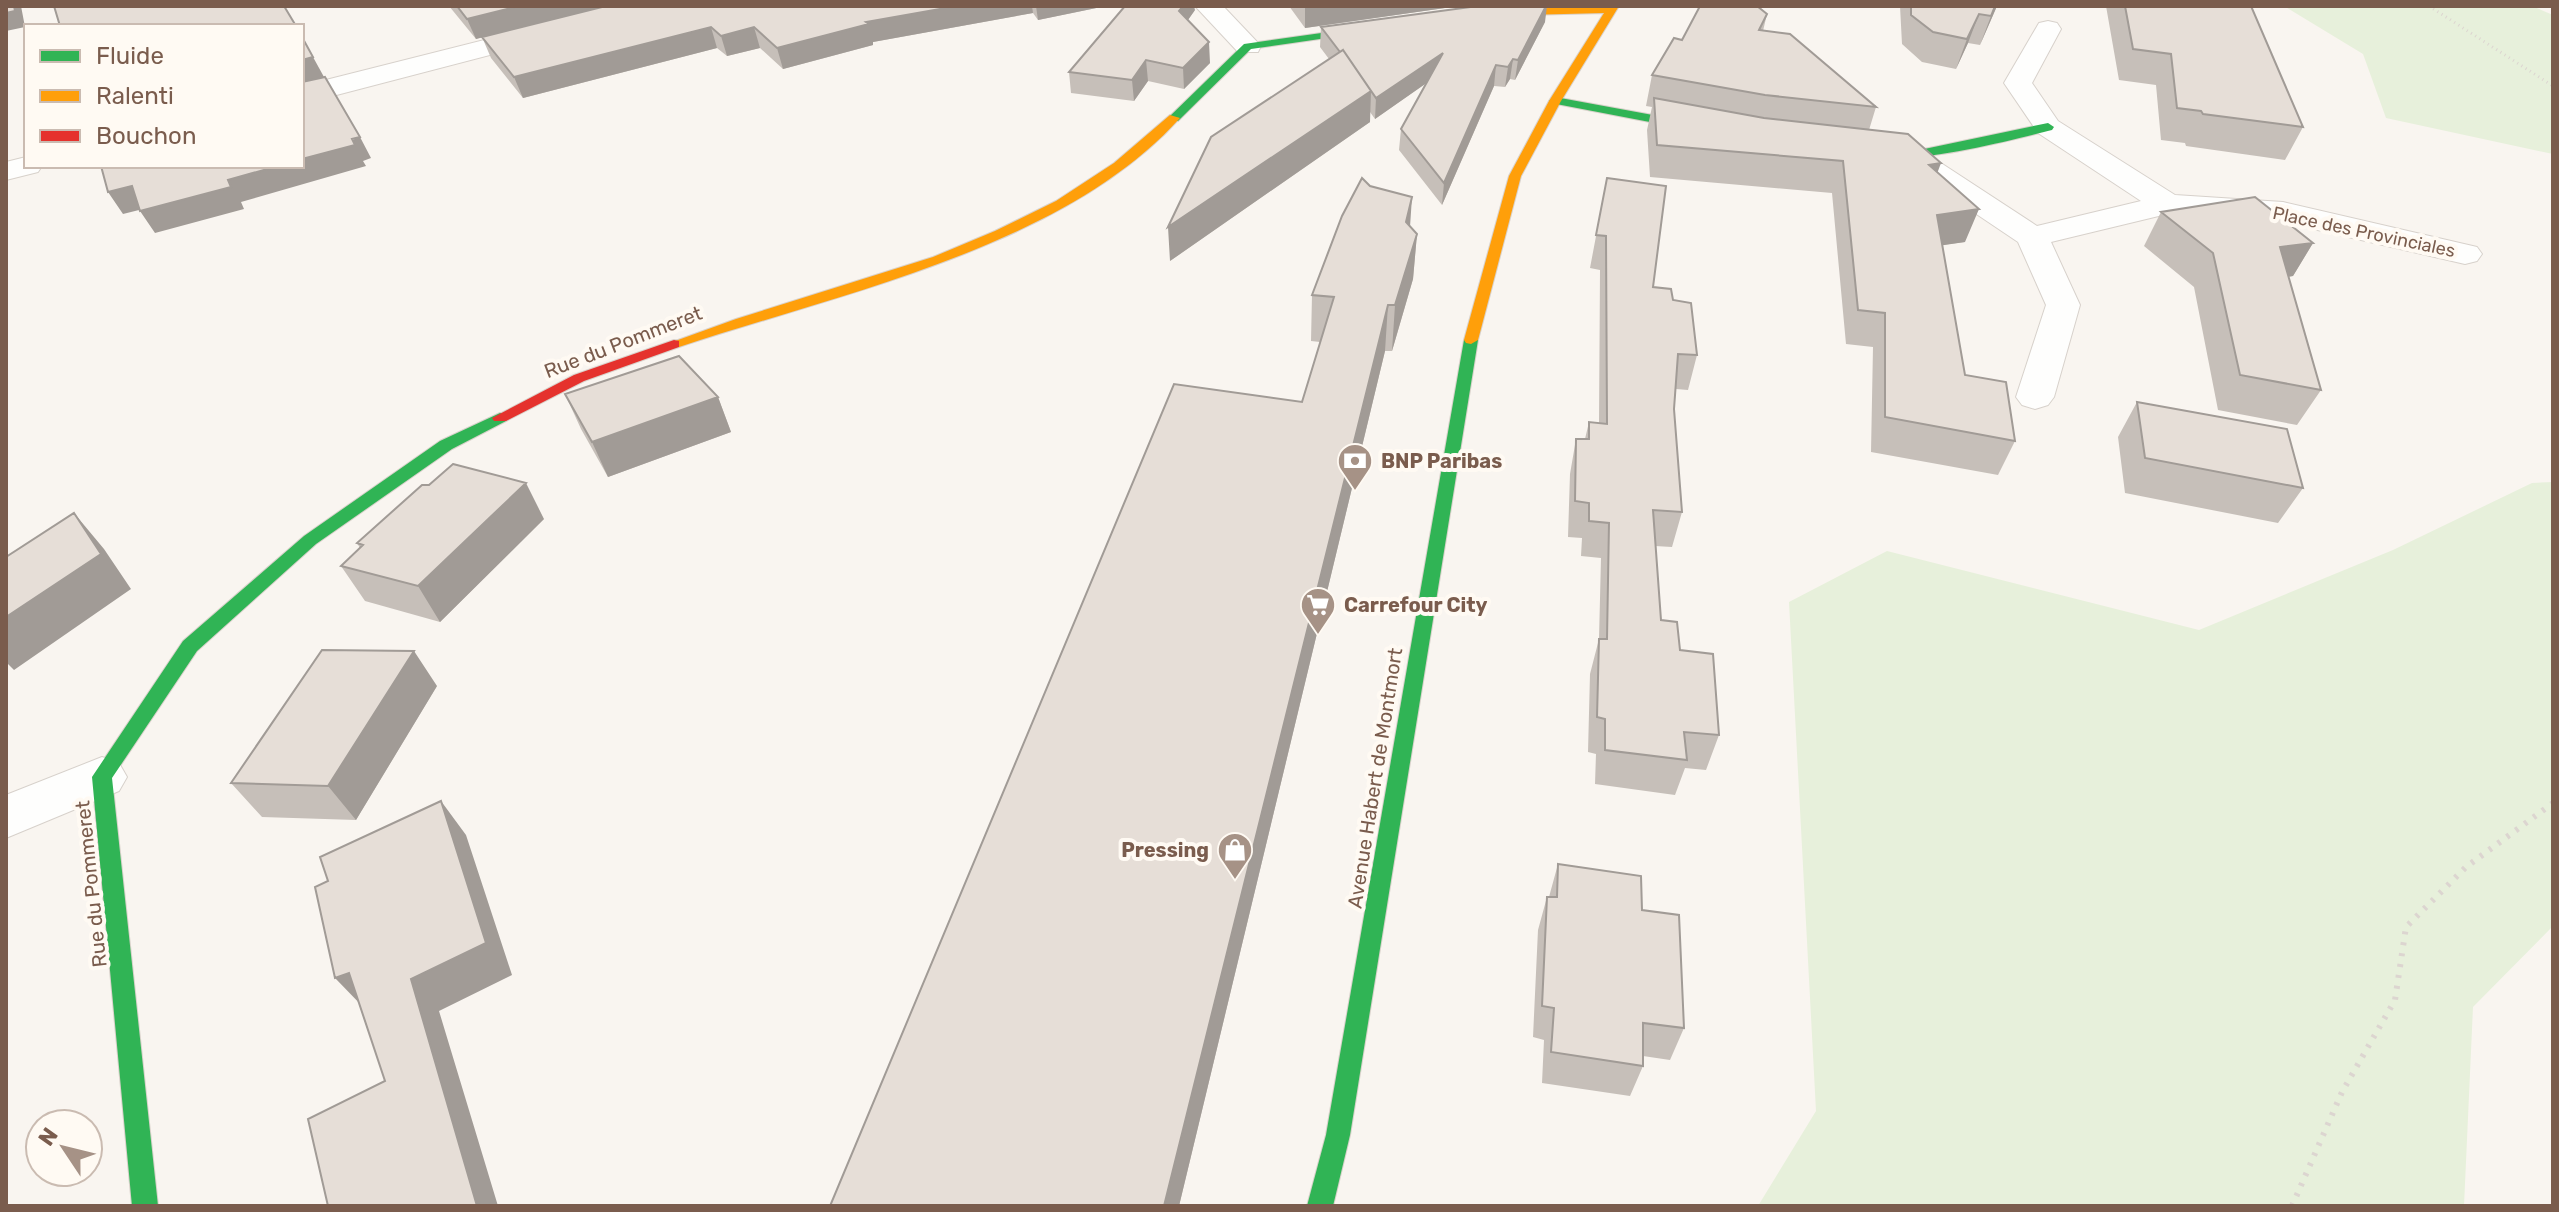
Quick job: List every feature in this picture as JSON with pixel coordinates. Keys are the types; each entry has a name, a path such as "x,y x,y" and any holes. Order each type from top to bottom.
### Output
{"street":[{"path":"304,94 650,6"},
{"path":"1208,6 1248,46 1402,25"},
{"path":"1464,16 1612,8"},
{"name":"Avenue Habert de Montmort","path":"1320,1206 1338,1135 1470,345 1515,176 1555,101 1612,8"},
{"name":"Place des Provinciales","path":"2048,29 2018,83 2048,127 2167,204"},
{"name":"Rue du Pommeret","path":"145,1206 102,777 190,646 310,540 446,445 579,378 705,333 921,268 1017,229 1096,181 1153,137 1248,46"},
{"path":"1555,101 1725,132"},
{"path":"1848,149 1910,156 2048,127"},
{"path":"1910,156 2032,237 2063,305 2035,397"},
{"name":"Place des Provinciales","path":"2032,237 2167,204 2283,212 2465,254"},
{"path":"6,817 102,777"}],"path":[{"path":"2429,6 2553,86"},
{"path":"2292,1206 2342,1092 2395,1000 2406,927 2466,867 2553,803"}],"green space":[{"path":"2284,6 2532,6 2553,15 2553,154 2386,118 2363,54"},
{"path":"2553,482 2553,926 2473,1007 2464,1206 1758,1206 1816,1111 1789,602 1887,551 2199,630 2393,550 2532,483"}],"building":[{"path":"6,6 14,6 15,11 6,13"},
{"path":"54,6 284,6 295,24 59,24"},
{"path":"457,6 519,6 467,19"},
{"path":"606,6 957,6 866,22 869,24 777,48 754,27 721,36 711,27 514,77 482,37"},
{"path":"1125,6 1183,6 1179,11 1209,42 1183,68 1146,60 1132,80 1069,72"},
{"path":"1478,6 1546,6 1518,60 1513,59 1508,67 1496,65 1444,183 1401,129 1443,53 1376,98 1343,50 1340,52 1321,27"},
{"path":"1700,6 1757,6 1767,14 1759,30 1790,34 1876,107 1765,95 1652,75 1674,38 1682,40"},
{"path":"1911,6 1995,6 1991,16 1979,14 1967,39 1933,32 1911,15"},
{"path":"2125,6 2251,6 2303,127 2177,108 2171,54 2133,49"},
{"path":"304,41 313,57 304,59"},
{"path":"1343,50 1371,91 1168,227 1211,137"},
{"path":"325,77 360,137 352,139 355,145 304,158 304,82"},
{"path":"1654,98 1764,118 1908,134 1941,163 1929,165 1979,209 1937,215 1965,375 2006,382 2015,441 1885,417 1885,313 1858,310 1843,161 1657,145"},
{"path":"102,168 271,168 228,180 231,187 140,211 132,186 108,192"},
{"path":"1362,178 1370,186 1412,197 1406,222 1417,234 1395,305 1388,305 1164,1206 830,1206 1174,384 1302,402 1334,297 1312,295 1342,216"},
{"path":"1607,178 1666,186 1653,287 1671,289 1673,300 1691,303 1697,355 1678,354 1674,409 1682,512 1653,510 1661,620 1677,622 1680,650 1713,654 1719,735 1684,732 1687,760 1605,750 1605,719 1597,717 1599,639 1607,639 1609,523 1589,521 1589,503 1575,501 1576,439 1589,439 1589,422 1607,424 1606,236 1596,235"},
{"path":"2255,197 2313,243 2280,247 2321,390 2240,375 2213,253 2161,212"},
{"path":"679,356 718,397 592,442 565,394"},
{"path":"2137,402 2287,429 2303,488 2145,458"},
{"path":"453,464 526,483 418,586 341,566 363,545 357,543 422,485 429,485"},
{"path":"74,513 101,554 6,617 6,557"},
{"path":"322,650 414,651 328,786 231,783"},
{"path":"441,801 486,943 411,979 477,1206 328,1206 308,1119 385,1081 349,973 335,978 315,887 328,881 320,857"},
{"path":"1558,864 1641,876 1642,910 1679,915 1684,1028 1643,1023 1643,1066 1551,1052 1554,1008 1542,1006 1547,897 1557,897"}],"traffic: fast":[{"path":"1174,118 1248,46 1378,28"},
{"path":"1555,101 1707,129"},
{"path":"1870,151 1910,156 2048,127"},
{"path":"1320,1206 1338,1135 1471,340"},
{"path":"145,1206 102,777 190,646 310,540 446,445 500,418"}],"traffic: slow":[{"path":"1471,340 1515,176 1555,101 1614,6"},
{"path":"1486,13 1610,10"},
{"path":"674,344 938,260 1000,234 1061,203 1119,165 1174,118"}],"traffic: jam":[{"path":"500,418 579,378 674,344"}],"place":[{"name":"BNP Paribas","path":"1355,492"},
{"name":"Carrefour City","path":"1318,636"},
{"name":"Pressing","path":"1235,881"}]}
